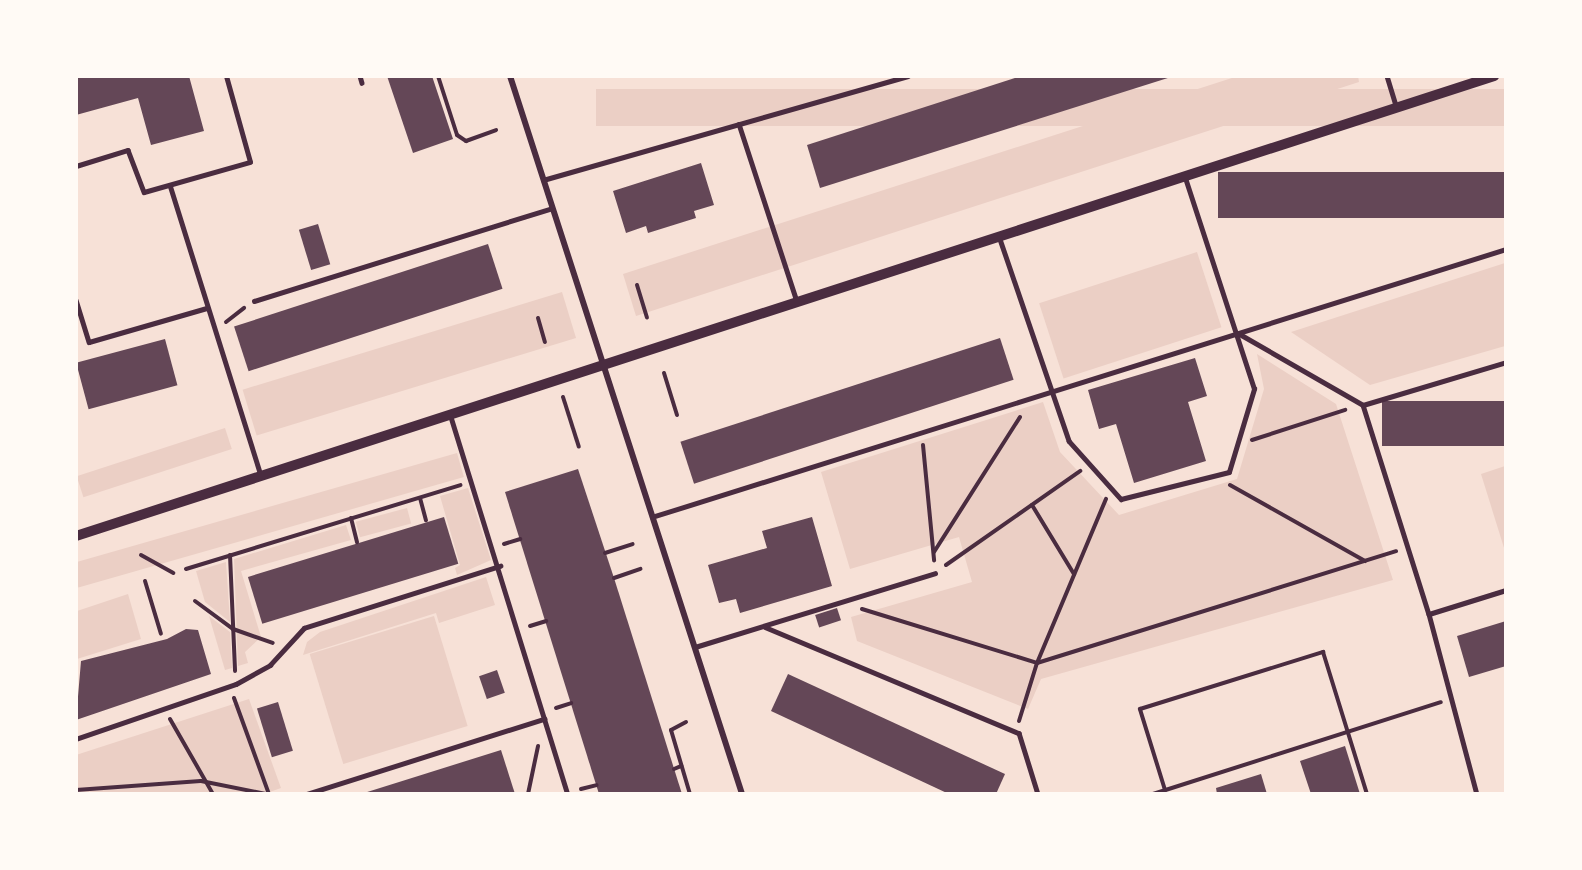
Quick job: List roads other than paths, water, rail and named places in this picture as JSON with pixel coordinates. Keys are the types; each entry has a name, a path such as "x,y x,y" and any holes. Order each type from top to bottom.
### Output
{"street":[{"path":"510,76 742,794"},
{"path":"76,536 604,369 1494,76"}],"lane":[{"path":"76,166 128,150 144,192 250,162 226,76"},
{"path":"360,76 362,83"},
{"path":"543,180 907,76"},
{"path":"1387,76 1397,108"},
{"path":"740,124 798,305"},
{"path":"1000,239 1054,391 1069,441 1121,499 1228,472 1254,389 1238,333 1185,178"},
{"path":"170,185 262,477"},
{"path":"254,301 552,208"},
{"path":"652,517 1506,249"},
{"path":"76,300 88,342 207,308"},
{"path":"1238,333 1363,405 1429,614 1477,794"},
{"path":"1363,405 1506,362"},
{"path":"451,417 500,566 568,794"},
{"path":"76,739 233,685 270,665 304,628 500,566"},
{"path":"695,647 935,573"},
{"path":"1429,614 1506,590"},
{"path":"765,627 1015,732 1038,794"},
{"path":"307,794 544,719"}]}
